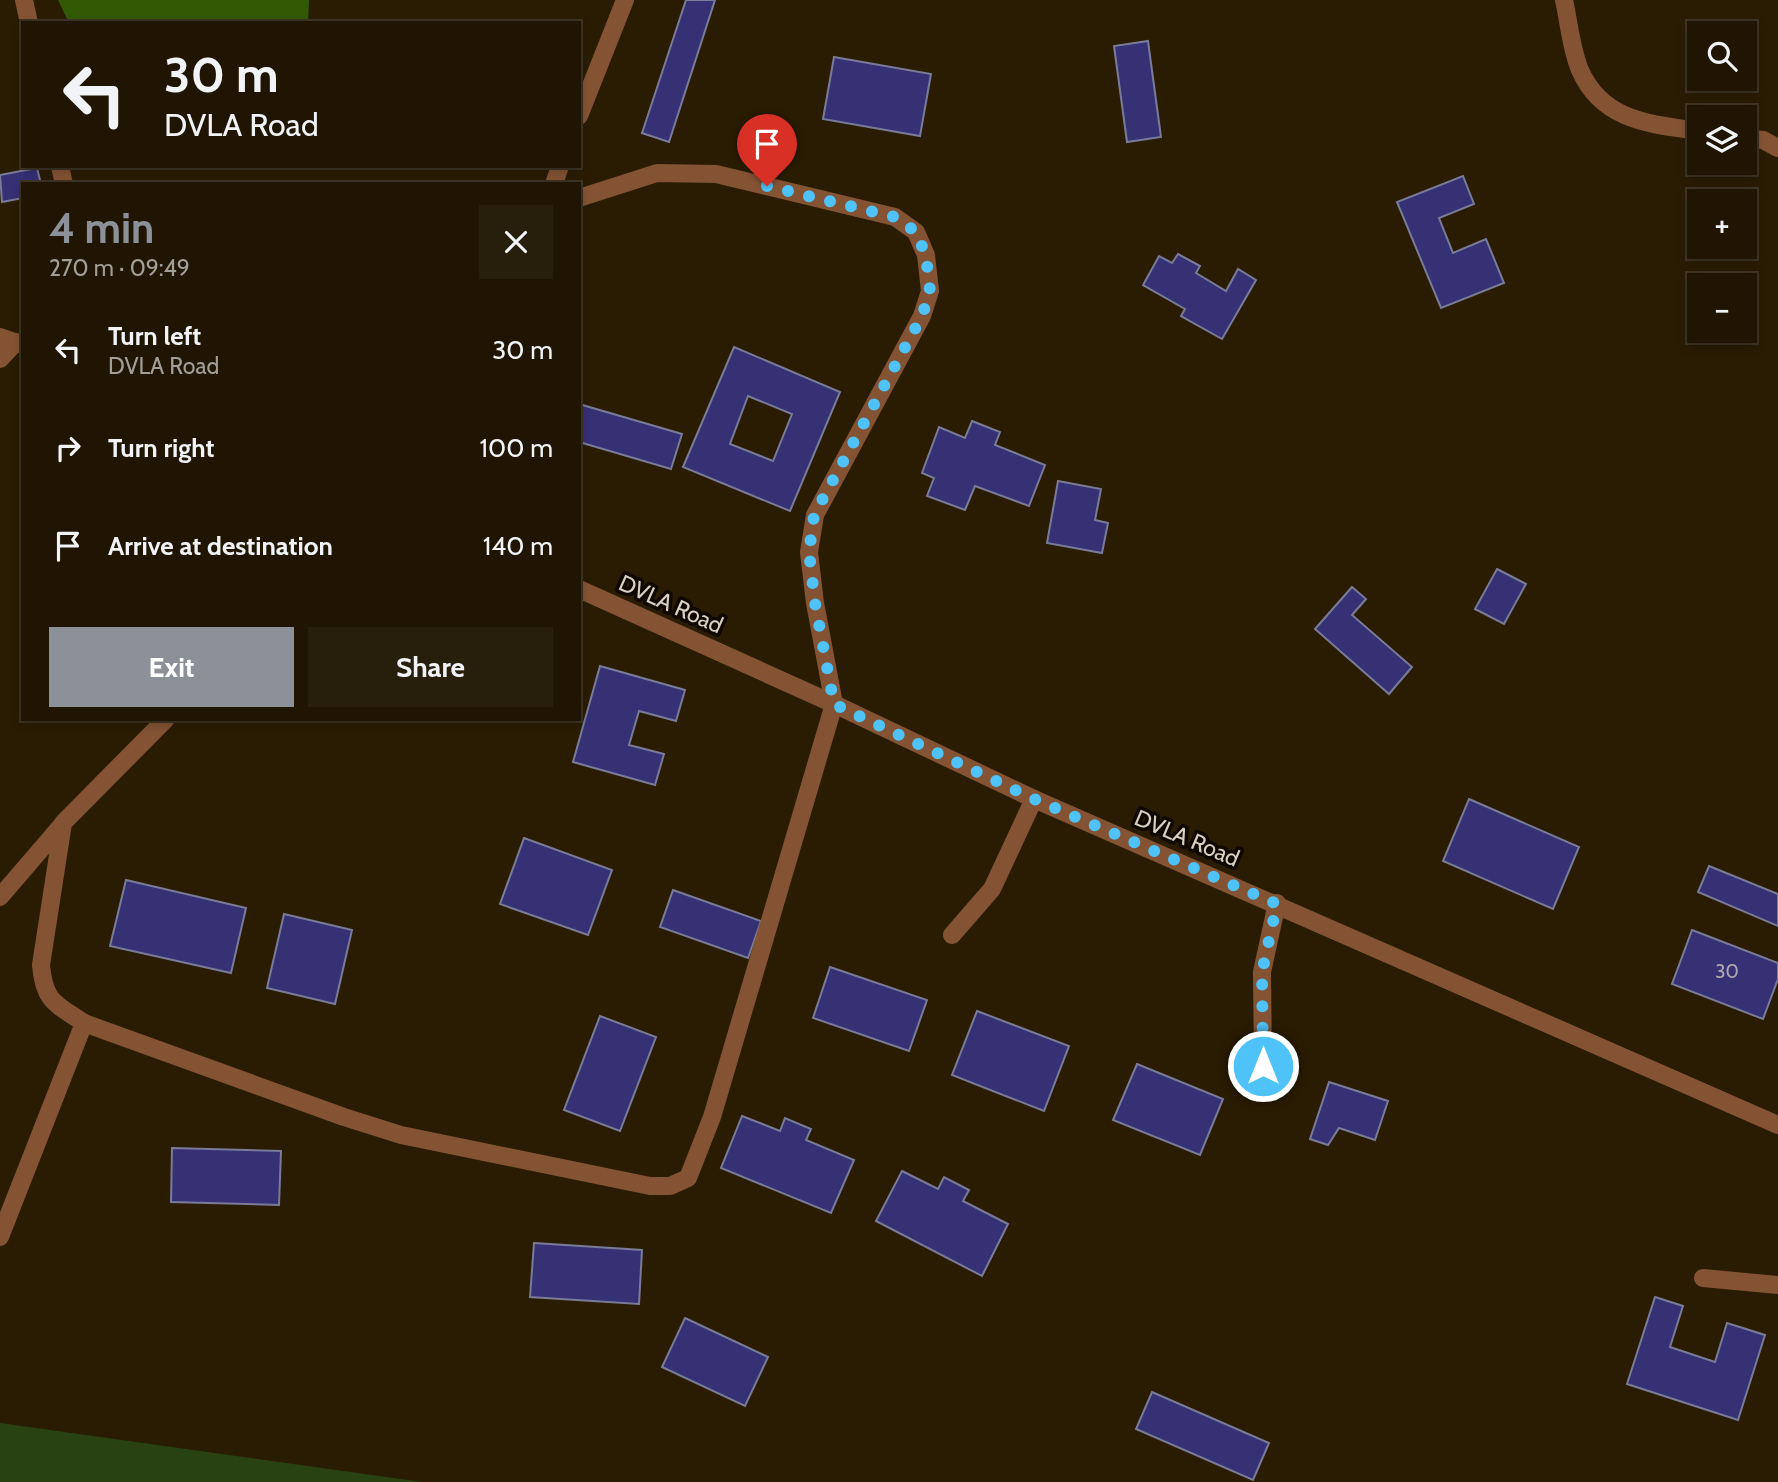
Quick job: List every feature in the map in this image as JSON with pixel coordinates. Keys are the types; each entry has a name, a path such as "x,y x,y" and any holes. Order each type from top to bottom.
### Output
{"street":[{"path":"24,0 29,21"},
{"path":"581,111 625,0"},
{"path":"1564,0 1578,68 1591,91 1607,105 1643,123 1687,129"},
{"path":"1757,140 1778,148"},
{"path":"63,823 41,965 42,985 50,1000 84,1023 331,1113 401,1135 650,1186 670,1186 688,1178 712,1117 834,704 815,603 809,552 814,515 922,316 930,291 926,256 916,232 895,217 716,174 657,173 581,197"},
{"path":"0,359 13,341"},
{"name":"DVLA Road","path":"581,590 834,704 1034,799 1778,1125"},
{"path":"0,897 63,823 164,721"},
{"path":"952,935 992,889 1034,799"},
{"path":"1263,1066 1262,972 1277,904"},
{"path":"0,1237 84,1023"},
{"path":"1703,1278 1778,1285"}],"green space":[{"path":"58,0 309,0 308,21 68,21"},
{"path":"0,1423 422,1482 0,1482"}],"building":[{"path":"686,0 715,0 669,142 642,133"},
{"path":"1148,41 1161,137 1127,142 1114,46"},
{"path":"834,57 931,74 920,136 823,119"},
{"path":"37,168 40,182 21,182 21,198 2,202 0,175"},
{"path":"1463,176 1474,204 1439,218 1453,253 1486,239 1504,283 1441,308 1397,202"},
{"path":"1178,254 1200,266 1196,273 1226,291 1238,269 1256,280 1222,339 1181,316 1185,309 1143,285 1159,256 1172,263"},
{"path":"734,347 840,392 790,511 683,467","holes":["748,396 792,414 773,461 730,444"]},
{"path":"581,405 682,434 671,469 581,443"},
{"path":"972,421 1000,432 995,445 1045,465 1029,506 975,486 965,510 927,496 934,478 922,473 939,427 965,438"},
{"path":"1058,481 1101,489 1095,520 1108,523 1102,553 1047,543"},
{"path":"1497,569 1526,584 1504,624 1475,609"},
{"path":"1352,587 1366,599 1352,615 1412,667 1389,694 1315,629"},
{"path":"600,666 685,690 676,721 639,711 629,745 664,754 655,785 573,762"},
{"path":"1469,799 1579,847 1553,909 1443,861"},
{"path":"524,838 612,870 588,935 500,904"},
{"path":"1709,866 1778,894 1778,926 1698,892"},
{"path":"126,880 246,908 231,973 110,946"},
{"path":"673,890 761,921 748,958 660,927"},
{"path":"284,914 352,930 335,1004 267,988"},
{"path":"1692,930 1778,963 1778,979 1763,1019 1672,984"},
{"path":"830,967 927,1000 909,1051 813,1018"},
{"path":"977,1011 1069,1046 1044,1111 952,1075"},
{"path":"600,1016 656,1037 620,1131 564,1110"},
{"path":"1137,1064 1223,1099 1200,1155 1113,1120"},
{"path":"1329,1082 1388,1101 1375,1140 1339,1128 1328,1145 1310,1139"},
{"path":"742,1116 780,1131 785,1118 811,1129 806,1140 854,1160 831,1213 721,1168"},
{"path":"172,1148 281,1151 279,1205 171,1202"},
{"path":"902,1171 938,1189 944,1177 969,1190 963,1201 1008,1224 982,1276 876,1221"},
{"path":"534,1243 642,1250 639,1304 530,1297"},
{"path":"1655,1297 1683,1306 1670,1347 1715,1362 1727,1323 1765,1335 1738,1420 1627,1384"},
{"path":"685,1318 768,1357 745,1406 662,1367"},
{"path":"1152,1392 1269,1443 1253,1480 1136,1429"}],"route":[{"path":"767,186 895,217 916,232 926,256 930,291 922,316 814,515 809,552 815,603 834,704 1034,799 1277,904 1262,972 1263,1066"}]}
